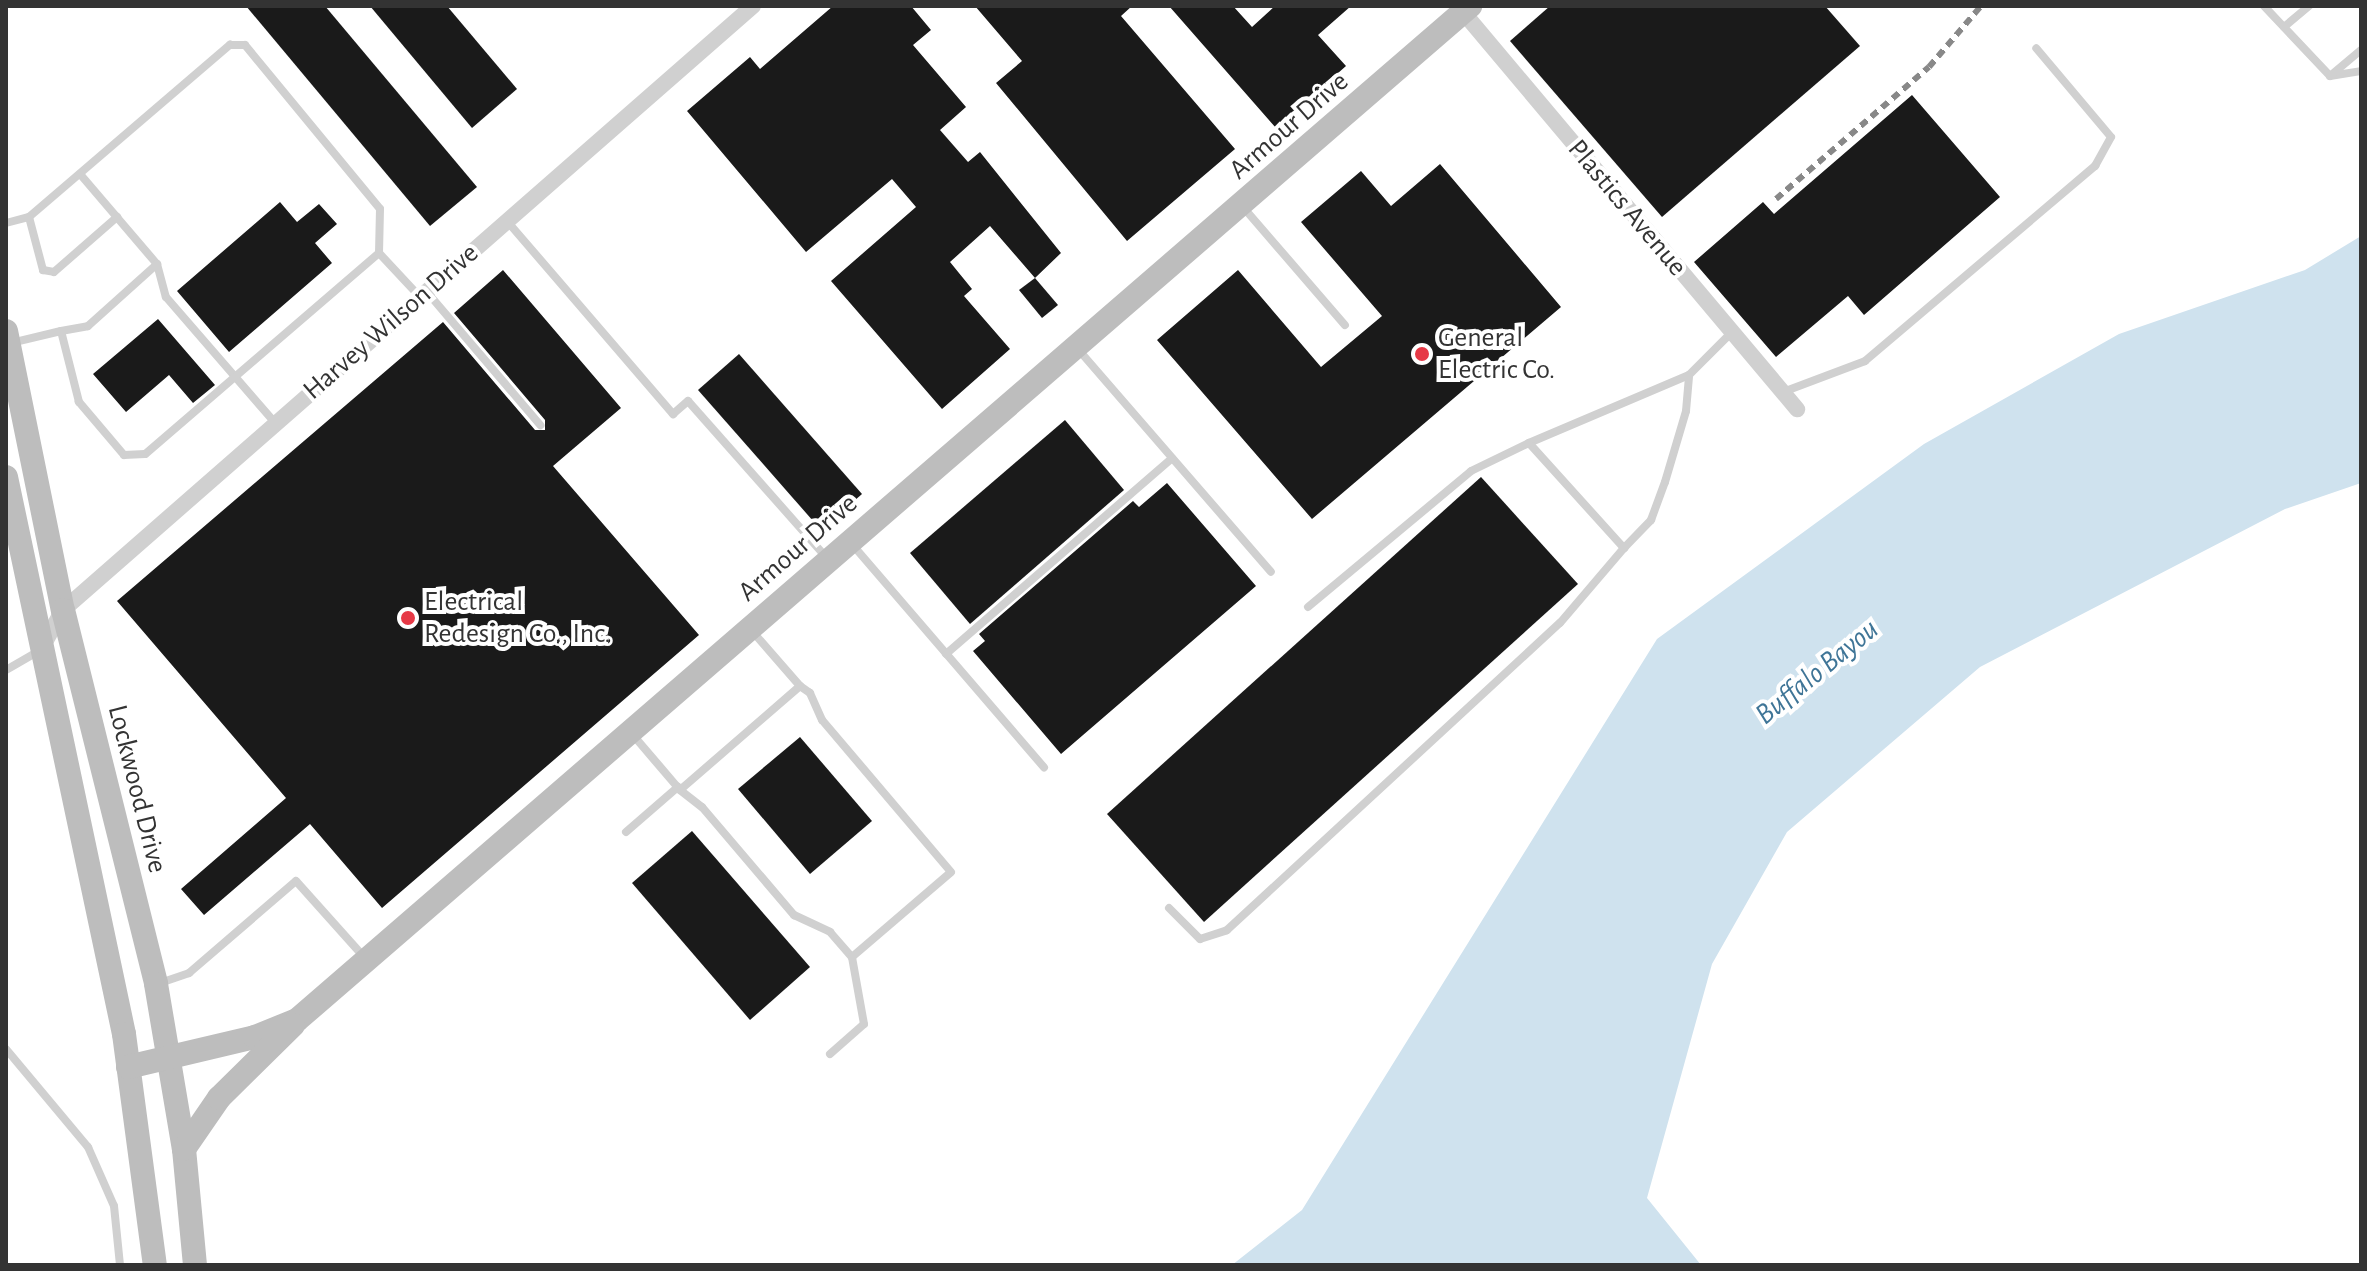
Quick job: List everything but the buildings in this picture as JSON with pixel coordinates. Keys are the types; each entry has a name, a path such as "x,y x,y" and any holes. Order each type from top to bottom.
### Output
{"main road":[{"name":"Armour Drive","path":"128,1067 255,1037 297,1020 365,957 1243,206 1464,8"},
{"name":"Lockwood Drive","path":"7,339 63,610 156,984 184,1149 195,1265"},
{"path":"7,484 128,1067 155,1265"},
{"path":"184,1149 219,1098 297,1020"}],"street":[{"name":"Harvey Wilson Drive","path":"41,649 63,610 753,6"},
{"name":"Plastics Avenue","path":"1464,8 1797,409"}],"lane":[{"path":"2264,6 2330,76"},
{"path":"2284,27 2309,6"},
{"path":"6,223 29,217 230,45 245,45 380,209 379,253 145,454 124,455 79,402 61,331"},
{"path":"1782,392 1865,361 2095,166 2111,137 2036,48"},
{"path":"2330,76 2361,50"},
{"path":"2330,76 2361,71"},
{"path":"80,174 157,264 166,297 275,423"},
{"path":"1243,206 1345,325"},
{"path":"29,217 43,270 54,272 117,217"},
{"path":"507,221 673,414 688,401 830,561"},
{"path":"379,253 423,294 540,425"},
{"path":"7,339 88,326 157,264"},
{"path":"1308,607 1471,471 1689,375 1732,332"},
{"path":"1077,347 1271,572"},
{"path":"1169,908 1200,939 1227,930 1560,623 1651,520 1686,411 1689,375"},
{"path":"1529,443 1624,548"},
{"path":"946,654 1172,458"},
{"path":"850,543 1044,767"},
{"path":"750,629 800,686 810,693 822,720 951,872 852,957"},
{"path":"6,670 41,649"},
{"path":"626,832 800,686"},
{"path":"630,732 679,788 702,807 794,915 830,932 852,957 864,1024 830,1054"},
{"path":"156,984 189,973 296,881 365,957"},
{"path":"6,1049 88,1147 114,1206 120,1265"}],"water":[{"name":"Buffalo Bayou","path":"2361,236 2361,483 2285,509 1980,667 1787,832 1712,964 1647,1198 1701,1265 1232,1265 1302,1210 1657,639 1924,444 2119,334 2305,270"}],"railway":[{"path":"1776,199 1929,67 1981,6"}],"place":[{"name":"General Electric Co.","path":"1422,354"},
{"name":"Electrical Redesign Co., Inc.","path":"408,618"}]}
